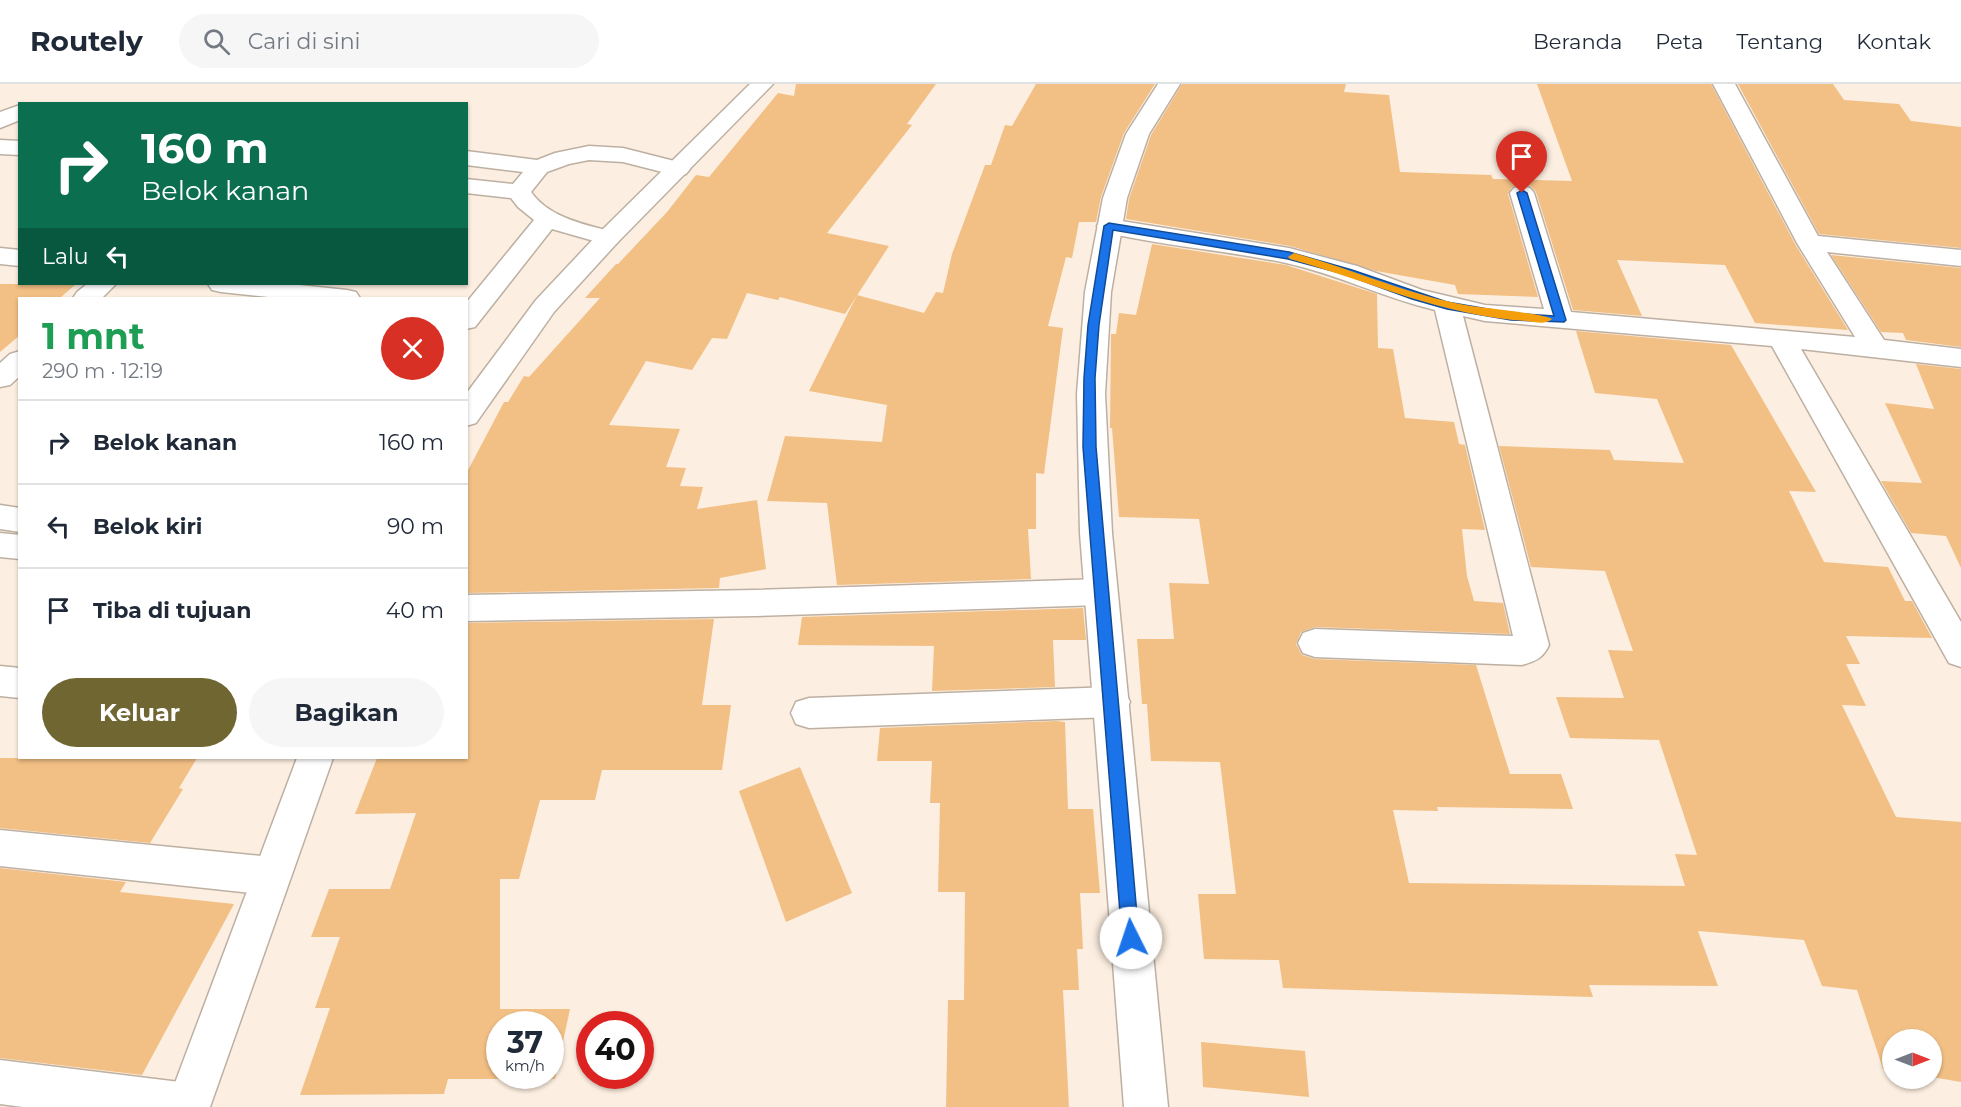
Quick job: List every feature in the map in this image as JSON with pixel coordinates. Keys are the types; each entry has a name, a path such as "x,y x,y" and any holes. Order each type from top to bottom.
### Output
{"street":[{"path":"468,413 545,306 608,238 762,84"},
{"path":"1146,1107 1089,447 1089,378 1093,325 1116,191 1134,142 1169,84"},
{"path":"1724,84 1809,243 1875,348"},
{"path":"468,159 540,166 562,158 597,152 623,155 678,169"},
{"path":"519,192 540,166"},
{"path":"468,186 519,192"},
{"path":"519,192 528,207 548,218 608,238"},
{"path":"1522,193 1560,320"},
{"path":"468,318 548,218"},
{"path":"1109,226 1289,256 1348,272 1415,297 1447,306 1511,316 1781,338 1961,358"},
{"path":"1809,243 1961,258"},
{"path":"0,256 18,258"},
{"path":"87,297 102,285"},
{"path":"227,285 287,295 327,297"},
{"path":"1315,644 1522,651 1532,645 1447,306"},
{"path":"1781,338 1949,613 1961,653"},
{"path":"0,378 18,362"},
{"path":"0,517 18,520"},
{"path":"0,545 18,547"},
{"path":"468,608 756,603 1101,592"},
{"path":"0,681 18,683"},
{"path":"809,713 1112,702"},
{"path":"0,1082 188,1106 315,759"},
{"path":"0,848 271,876"}],"building":[{"path":"796,84 936,84 907,124 912,125 827,233 889,246 845,314 780,297 778,300 747,293 727,339 712,338 692,370 646,361 609,425 680,429 666,467 686,468 680,486 703,487 697,509 757,500 766,569 720,578 719,588 468,593 468,470 504,402 508,402 524,376 529,377 600,298 585,298 667,212 696,175 709,177 778,93 794,96"},
{"path":"1036,84 1155,84 1124,133 1101,197 1096,222 1079,222 1072,258 1066,257 1048,326 1063,328 1044,474 1036,473 1036,529 1028,529 1031,579 837,585 827,503 767,501 785,436 882,442 887,405 809,391 857,295 924,313 936,292 943,293 952,254 985,165 991,165 1005,125 1012,126"},
{"path":"1182,84 1346,84 1344,92 1389,95 1400,172 1491,175 1493,179 1572,181 1537,84 1711,84 1795,244 1848,330 1755,323 1725,265 1617,260 1642,316 1573,310 1536,192 1531,186 1523,184 1512,187 1508,194 1538,297 1458,294 1455,285 1376,271 1290,246 1126,219 1129,199 1151,135"},
{"path":"1738,84 1833,84 1844,100 1899,104 1911,121 1961,127 1961,248 1819,234"},
{"path":"1152,244 1286,265 1377,294 1378,348 1393,349 1405,418 1454,422 1459,444 1465,445 1485,530 1462,529 1467,576 1474,601 1503,603 1510,634 1315,627 1301,632 1296,644 1302,655 1315,659 1476,665 1510,774 1561,774 1573,809 1437,807 1438,811 1393,810 1409,883 1685,886 1675,854 1697,855 1659,740 1570,738 1556,697 1624,698 1608,650 1633,651 1605,571 1531,567 1499,446 1610,450 1614,460 1684,463 1657,399 1595,393 1576,331 1731,345 1816,492 1789,491 1824,562 1888,567 1905,601 1912,601 1932,638 1846,636 1860,664 1846,664 1866,706 1842,705 1896,817 1961,822 1961,1082 1942,1079 1942,1029 1882,1029 1882,1066 1857,990 1822,986 1804,940 1698,931 1718,986 1589,985 1593,997 1283,988 1279,960 1204,959 1198,894 1236,894 1220,762 1151,761 1147,704 1142,704 1137,639 1174,639 1169,583 1209,584 1199,519 1119,517 1112,428 1110,428 1111,334 1116,334 1119,313 1136,315"},
{"path":"1831,255 1961,268 1961,347 1906,340 1903,333 1881,332"},
{"path":"0,284 75,285 61,297 18,297 18,337 0,352"},
{"path":"1916,364 1961,369 1961,568 1946,536 1911,533 1881,481 1922,483 1885,403 1934,409"},
{"path":"1083,608 1086,640 1053,640 1055,687 932,691 934,646 798,645 802,617"},
{"path":"714,619 702,705 731,705 722,770 602,770 595,800 540,800 519,879 500,879 500,1009 570,1009 564,1037 564,1011 486,1011 486,1079 448,1079 444,1094 300,1095 330,1008 315,1008 340,937 311,937 329,889 390,889 416,813 355,814 377,759 468,759 468,623"},
{"path":"1065,722 1068,809 1093,809 1100,893 1080,893 1083,949 1077,949 1079,990 1063,990 1069,1107 946,1107 948,1000 964,1000 965,892 938,892 940,803 930,803 932,761 877,761 880,728"},
{"path":"0,758 196,759 179,788 183,789 150,843 0,828"},
{"path":"800,767 852,893 786,922 739,791"},
{"path":"0,868 126,882 120,892 234,904 142,1075 0,1058"},
{"path":"1201,1042 1305,1051 1309,1097 1203,1087"}],"slow traffic":[{"path":"1294,257 1348,272 1415,297 1447,306 1485,313 1547,319"}],"route":[{"path":"1131,938 1089,447 1089,378 1093,325 1109,226 1289,256 1348,272 1415,297 1447,306 1485,313 1560,320 1522,193"}]}
